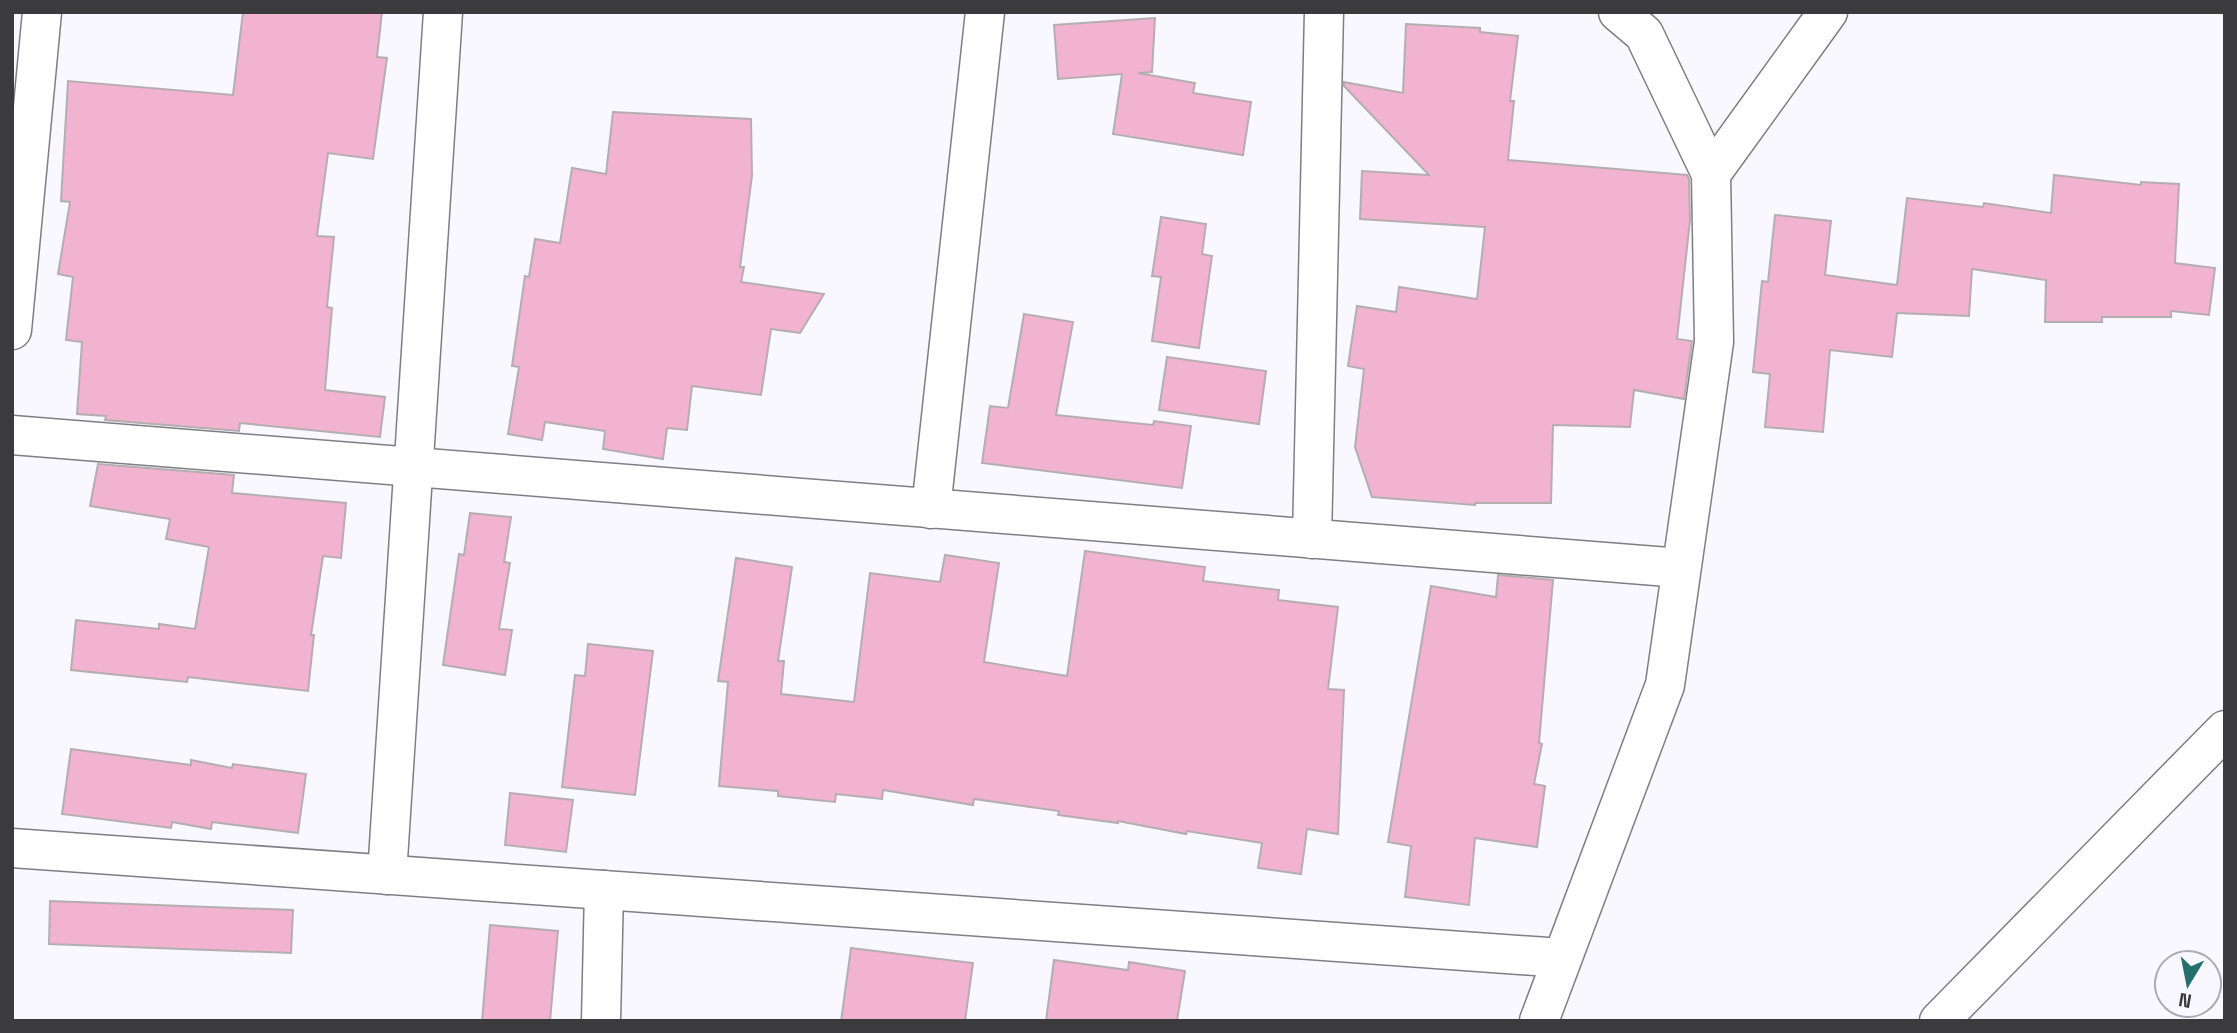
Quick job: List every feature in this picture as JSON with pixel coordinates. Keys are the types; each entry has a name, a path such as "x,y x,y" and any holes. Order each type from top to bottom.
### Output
{"street":[{"path":"12,330 42,12"},
{"path":"387,875 443,12"},
{"path":"931,509 985,12"},
{"path":"1312,539 1324,12"},
{"path":"1539,1021 1665,685 1714,342 1711,174 1644,34 1618,12"},
{"path":"1711,174 1828,12"},
{"path":"12,435 1681,568"},
{"path":"1939,1021 2225,730"},
{"path":"12,848 1562,958"},
{"path":"601,1021 604,890"}],"building":[{"path":"243,12 382,12 377,57 387,58 373,159 328,153 317,236 334,237 327,307 332,308 325,390 385,397 380,437 240,423 239,431 105,420 106,416 77,414 82,342 66,340 73,277 58,274 70,202 61,201 68,81 233,95"},
{"path":"1155,18 1152,72 1138,73 1195,83 1193,93 1251,102 1243,155 1113,134 1122,74 1058,79 1054,25"},
{"path":"1406,24 1480,28 1480,32 1518,36 1510,101 1514,101 1508,160 1687,175 1689,179 1690,220 1677,339 1692,341 1684,399 1634,390 1630,427 1553,425 1551,503 1475,505 1372,497 1355,447 1364,369 1348,366 1357,306 1396,312 1399,287 1477,299 1485,227 1360,219 1362,171 1429,175 1344,86 1344,82 1403,93"},
{"path":"613,112 751,119 752,176 740,267 744,267 741,282 824,294 800,333 771,329 761,395 692,386 687,430 667,428 663,459 603,449 605,431 545,422 542,440 508,434 519,367 512,366 525,276 529,277 535,239 560,243 572,168 606,174"},
{"path":"2054,175 2141,185 2141,182 2179,184 2175,263 2215,268 2209,315 2171,311 2171,317 2102,317 2102,322 2045,322 2046,280 1972,269 1969,316 1897,313 1892,357 1830,350 1823,432 1765,427 1770,374 1753,372 1762,281 1768,282 1775,215 1831,221 1825,275 1897,285 1907,198 1983,207 1984,203 2051,213"},
{"path":"1161,217 1206,224 1202,254 1212,256 1199,348 1152,341 1161,277 1152,276"},
{"path":"1024,314 1073,322 1056,415 1191,426 1182,488 982,463 990,406 1008,408"},
{"path":"1167,357 1266,371 1259,424 1159,410"},
{"path":"98,464 234,475 232,493 346,503 341,558 323,556 311,635 314,635 308,691 188,677 187,682 71,670 76,620 159,629 159,624 195,629 209,547 166,539 170,519 90,506"},
{"path":"470,513 511,517 504,562 510,563 499,629 512,630 505,675 443,665 459,554 464,555"},
{"path":"1085,551 1205,567 1203,581 1279,590 1278,600 1338,607 1328,689 1344,690 1338,834 1307,829 1301,874 1258,868 1262,843 1187,831 1186,834 1118,821 1058,815 1059,811 974,799 973,805 883,790 882,799 836,794 835,802 778,796 778,791 719,786 728,682 718,681 736,558 792,567 778,661 784,661 781,694 854,702 870,573 940,582 945,555 999,563 984,662 1067,676"},
{"path":"1498,575 1553,580 1539,743 1542,744 1534,784 1545,786 1537,847 1475,838 1469,905 1405,897 1411,846 1388,842 1431,586 1496,597"},
{"path":"588,644 653,651 635,795 562,787 575,675 585,676"},
{"path":"71,749 191,765 191,760 232,768 233,764 306,774 298,833 212,822 211,829 172,822 171,828 62,814"},
{"path":"510,793 573,800 566,852 505,845"},
{"path":"50,901 293,910 291,953 49,944"},
{"path":"490,925 558,931 550,1021 482,1021"},
{"path":"851,948 973,963 965,1021 841,1021"},
{"path":"1054,960 1128,970 1129,962 1185,971 1177,1021 1046,1021"}]}
